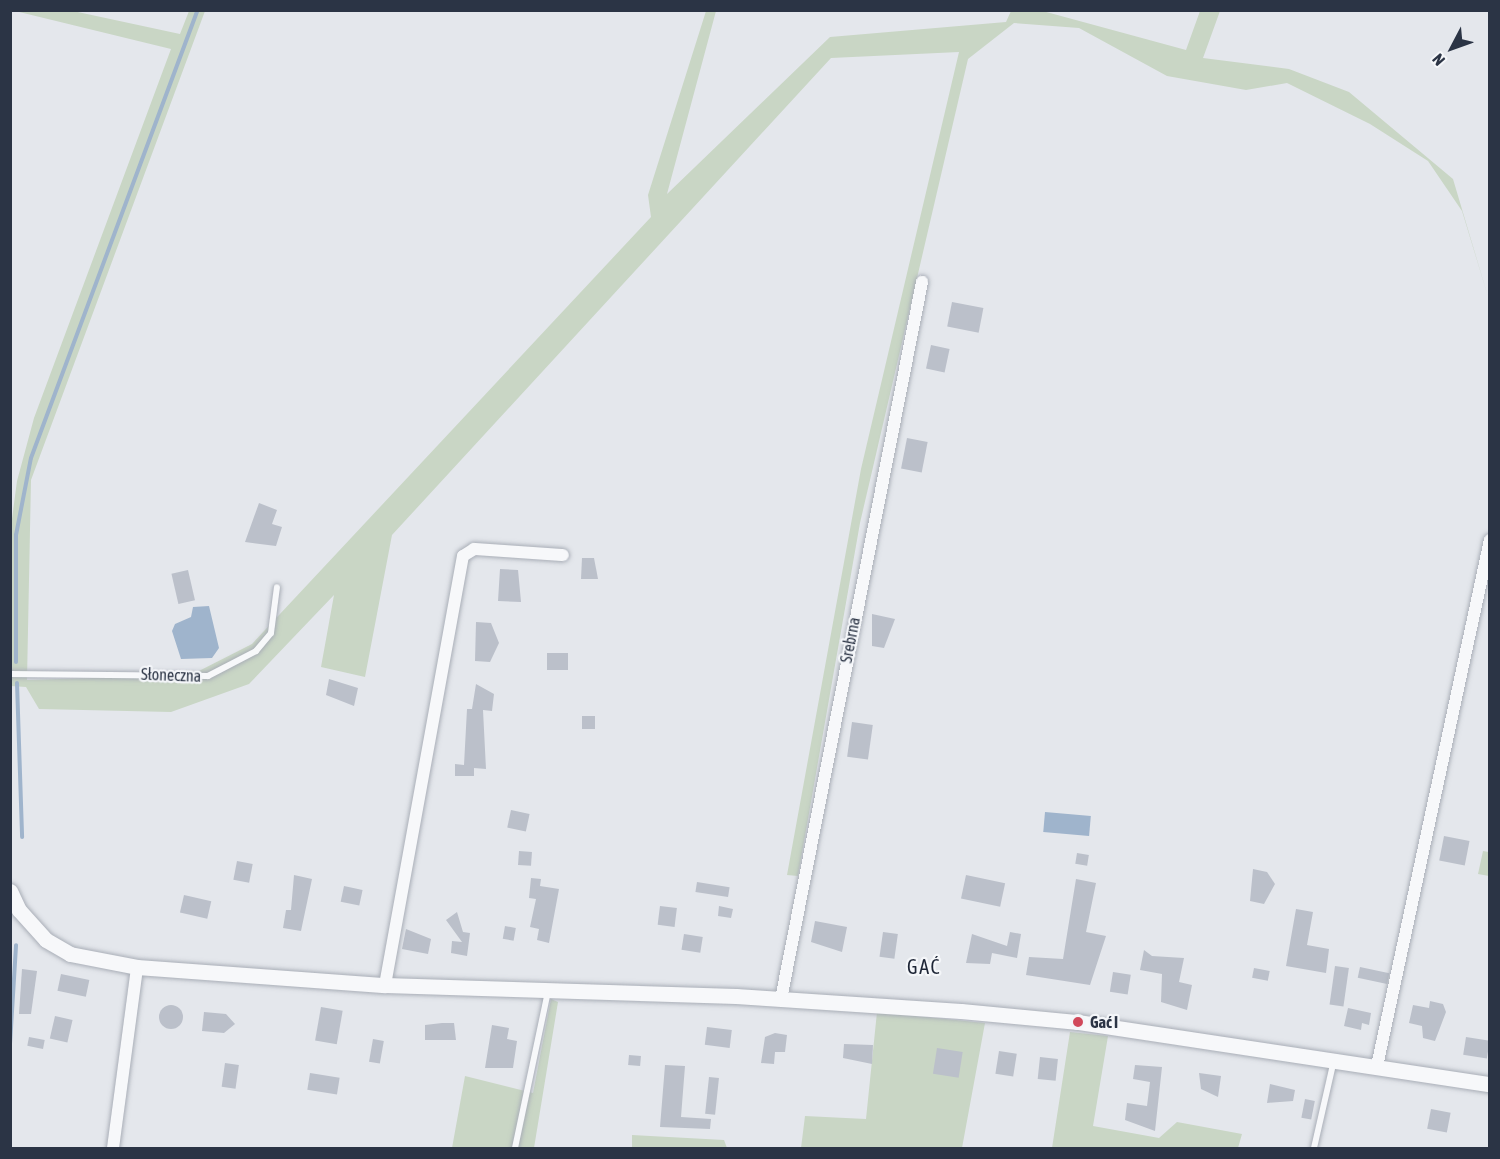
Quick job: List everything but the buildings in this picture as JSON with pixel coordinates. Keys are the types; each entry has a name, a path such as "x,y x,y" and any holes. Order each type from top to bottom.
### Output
{"street":[{"name":"Srebrna","path":"781,999 922,282"},
{"path":"1377,1066 1490,540"},
{"path":"384,985 463,556 474,549 563,555"},
{"path":"10,891 19,910 46,940 70,954 137,967 384,985 781,999 1078,1022 1490,1084"},
{"path":"113,1149 137,967"}],"lane":[{"name":"Słoneczna","path":"10,674 208,676 256,651 271,633 277,587"},
{"path":"515,1149 548,990"},
{"path":"1314,1149 1334,1060"}],"green space":[{"path":"11,10 73,11 180,34 189,11 205,11 31,480 27,680 191,675 252,644 651,217 648,195 706,11 716,11 667,194 830,37 1006,22 1011,11 1039,10 1186,50 1200,11 1220,11 1203,58 1289,69 1349,92 1453,179 1489,300 1462,211 1428,161 1370,124 1287,83 1246,90 1167,76 1079,28 1014,23 968,59 860,523 798,876 787,875 861,469 959,52 831,58 392,535 365,677 321,667 334,595 249,684 171,712 39,709 26,687 11,686 10,534 17,481 34,418 171,49"},
{"path":"1483,851 1489,852 1489,876 1478,874"},
{"path":"551,999 558,1002 534,1148 452,1148 465,1076 533,1093"},
{"path":"877,1012 985,1023 962,1148 801,1148 805,1116 866,1119"},
{"path":"1070,1032 1108,1036 1093,1126 1159,1138 1177,1122 1242,1134 1238,1148 1052,1148"},
{"path":"632,1135 724,1140 727,1148 632,1148"}],"water":[{"path":"209,606 219,648 212,658 181,659 172,631 175,624 191,617 193,607"},
{"path":"1045,812 1091,816 1089,836 1043,832"}],"waterway":[{"path":"16,662 16,535 31,458 198,10"},
{"path":"17,683 22,837"},
{"path":"10,1044 16,945"}],"place":[{"name":"Gać I","path":"1078,1022"}],"district":[{"name":"GAĆ","path":"924,966"}]}
